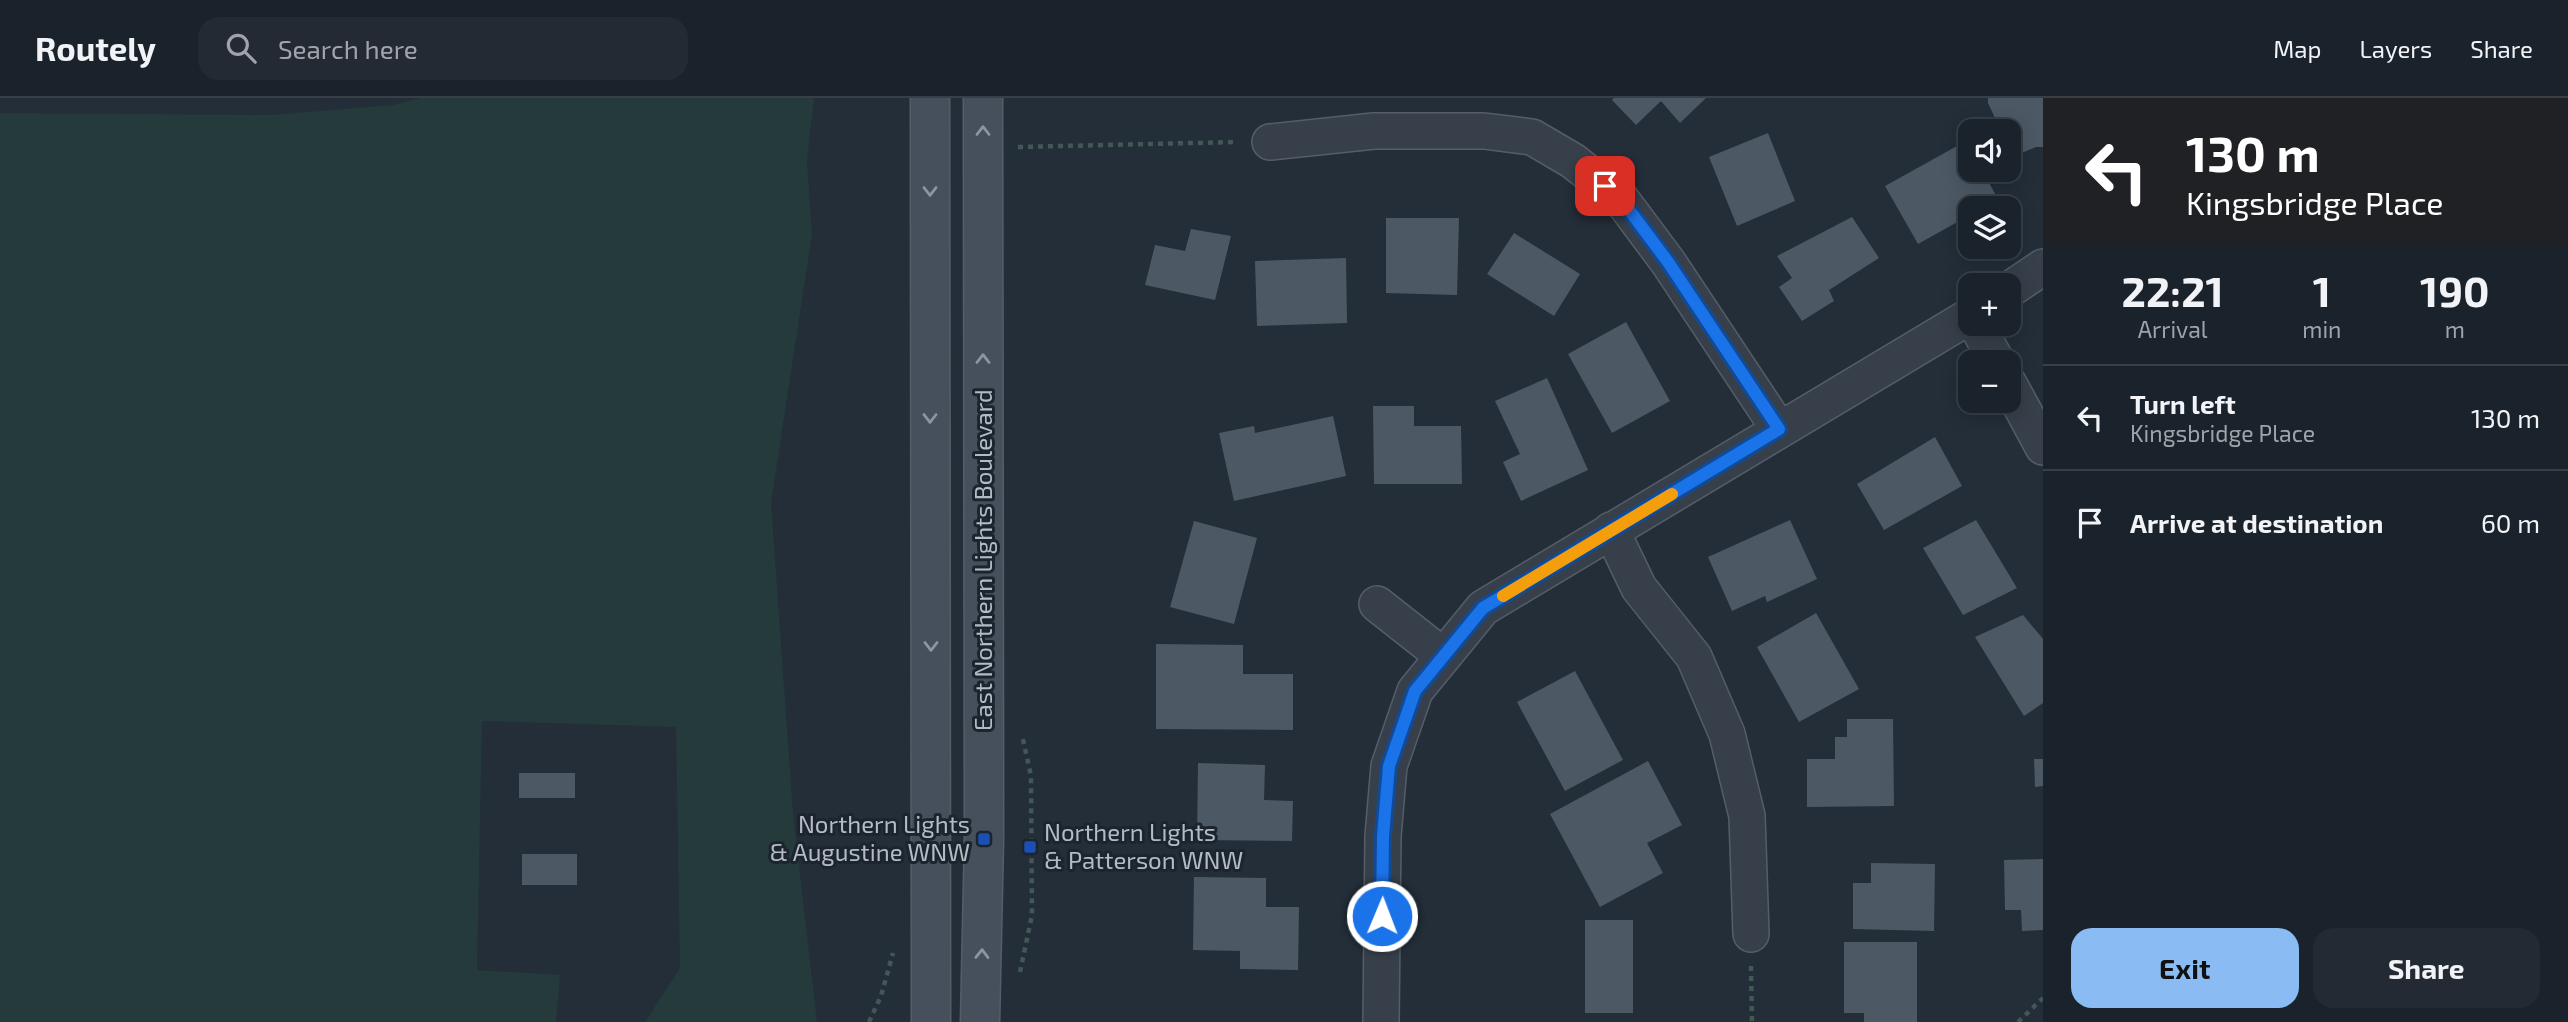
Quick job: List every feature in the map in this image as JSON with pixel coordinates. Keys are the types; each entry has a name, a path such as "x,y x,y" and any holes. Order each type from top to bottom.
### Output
{"main road":[{"path":"930,98 931,1022"},
{"name":"East Northern Lights Boulevard","path":"980,1022 984,839 983,98"}],"street":[{"path":"1269,142 1374,131 1483,131 1532,137 1573,161 1621,199 1668,262 1779,429"},
{"path":"2021,282 2043,267"},
{"path":"1381,1022 1383,836 1389,766 1415,691 1443,656 1483,608 1958,323"},
{"path":"2021,406 2043,447"},
{"path":"1611,530 1639,588 1694,657 1727,734 1747,816 1751,934"},
{"path":"1377,604 1443,656"}],"path":[{"path":"1013,147 1269,142"},
{"path":"1751,934 1752,1022"},
{"path":"2018,1022 2043,999"}],"green space":[{"path":"421,98 814,98 807,161 812,234 771,503 793,813 817,1022 645,1022 680,968 676,727 482,721 477,970 560,975 556,1022 0,1022 0,113 272,115 393,105"}],"building":[{"path":"1706,98 1680,123 1661,101 1636,125 1612,100"},
{"path":"1988,98 2043,98 2043,147 2021,152 2021,119 1995,119"},
{"path":"1768,133 1795,201 1737,226 1709,157"},
{"path":"1958,145 1958,182 1989,182 1996,196 1958,196 1958,222 1918,244 1885,186"},
{"path":"1852,217 1879,258 1829,290 1834,301 1802,321 1779,287 1792,278 1777,256"},
{"path":"1386,218 1459,218 1457,295 1386,293"},
{"path":"1191,229 1231,236 1215,300 1145,285 1155,245 1185,251"},
{"path":"1514,233 1580,274 1554,316 1487,274"},
{"path":"1346,258 1347,323 1257,326 1255,261"},
{"path":"1626,322 1670,401 1612,433 1568,354"},
{"path":"1547,378 1588,470 1521,501 1503,462 1520,454 1495,401"},
{"path":"1373,406 1414,406 1414,426 1461,426 1462,484 1374,484"},
{"path":"1333,416 1346,476 1234,501 1219,433 1254,426 1255,433"},
{"path":"1935,437 1962,486 1884,530 1857,484"},
{"path":"1790,520 1817,579 1767,602 1765,596 1732,611 1708,557"},
{"path":"1976,520 2017,588 1963,615 1923,548"},
{"path":"1194,521 1257,538 1234,624 1170,607"},
{"path":"1816,613 1859,689 1799,722 1757,647"},
{"path":"2023,615 2043,639 2043,703 2024,716 1975,637"},
{"path":"1156,644 1243,645 1243,674 1293,674 1293,730 1156,729"},
{"path":"1575,671 1623,760 1565,791 1517,702"},
{"path":"1847,719 1893,719 1894,806 1807,807 1807,759 1835,759 1835,737 1847,737"},
{"path":"2034,759 2043,759 2043,786 2035,787"},
{"path":"1648,761 1682,825 1647,843 1663,873 1600,907 1550,814"},
{"path":"1198,763 1265,765 1264,800 1293,801 1292,841 1197,840"},
{"path":"519,773 575,773 575,798 519,798"},
{"path":"522,854 577,854 577,885 522,885"},
{"path":"2043,859 2043,930 2022,931 2021,910 2005,910 2004,860"},
{"path":"1871,863 1935,864 1934,931 1853,929 1853,883 1871,883"},
{"path":"1194,877 1266,878 1266,907 1299,907 1298,970 1240,969 1240,951 1193,950"},
{"path":"1585,920 1633,920 1633,1013 1585,1013"},
{"path":"1844,942 1917,942 1917,1022 1864,1022 1864,1013 1844,1013"}],"slow traffic":[{"path":"1503,596 1672,494"}],"place":[{"name":"Northern Lights & Augustine WNW","path":"984,839"},
{"name":"Northern Lights & Patterson WNW","path":"1030,847"}],"route":[{"path":"1382,916 1383,836 1389,766 1415,691 1483,608 1779,429 1668,262 1621,199 1605,186"}]}
